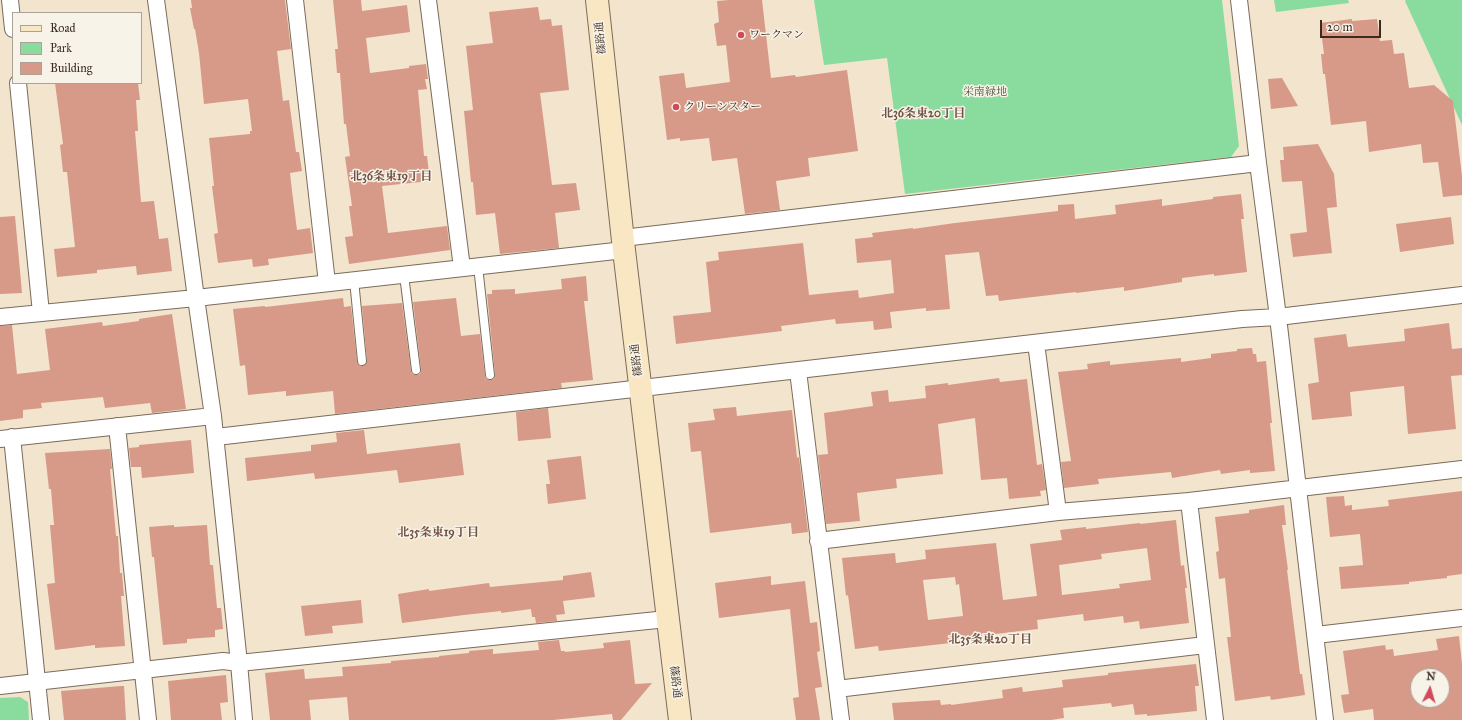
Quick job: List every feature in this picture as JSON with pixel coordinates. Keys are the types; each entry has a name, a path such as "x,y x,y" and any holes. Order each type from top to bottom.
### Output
{"street":[{"path":"10,0 12,19"},
{"path":"156,0 216,437 244,720"},
{"path":"295,0 327,283"},
{"path":"428,0 462,268"},
{"name":"篠路通","path":"597,0 667,619 680,720"},
{"path":"1239,0 1326,720"},
{"path":"18,84 41,313"},
{"path":"0,317 196,298 462,268 624,244 1258,163"},
{"path":"216,437 1462,295"},
{"path":"1036,343 1058,512"},
{"path":"798,371 841,720"},
{"path":"41,720 6,438 213,416"},
{"path":"116,426 144,670 148,720"},
{"path":"818,541 1058,512 1189,500 1462,469"},
{"path":"1189,500 1205,646 1215,720"},
{"path":"1316,635 1462,618"},
{"path":"0,686 223,661 239,663 667,619"},
{"path":"837,689 1205,646"}],"lane":[{"path":"478,266 490,375"},
{"path":"404,275 416,370"},
{"path":"354,280 362,361"}],"green space":[{"name":"栄南緑地","path":"814,0 1222,0 1239,146 1231,157 905,194 887,58 824,65"},
{"path":"1274,0 1348,0 1349,3 1276,12"},
{"path":"1462,0 1462,125 1405,1"},
{"path":"20,697 28,702 29,720 0,720 0,698"}],"building":[{"path":"191,0 285,0 291,49 277,51 283,101 289,100 296,152 299,152 302,171 290,173 297,230 310,228 313,253 268,259 269,265 253,267 252,259 218,263 214,234 218,233 212,186 214,186 209,138 250,134 250,131 252,131 248,99 204,104 199,53 190,8 192,8"},
{"path":"333,0 361,0 362,11 407,5 410,32 366,38 370,73 409,68 409,66 426,64 428,79 425,79 427,89 418,90 424,156 427,156 430,181 382,186 388,233 447,226 450,250 349,264 345,237 353,236 349,206 352,206 345,157 350,156 346,124 344,124 340,73 337,73 335,49 338,49"},
{"path":"762,0 771,78 795,75 796,77 847,70 858,151 808,158 810,176 776,181 780,210 745,214 737,158 712,161 709,138 680,141 680,138 667,140 659,76 684,73 686,88 730,82 726,45 717,46 714,24 719,22 717,1"},
{"path":"538,7 540,20 551,19 552,26 562,25 569,90 540,93 552,185 576,183 580,210 555,213 559,248 500,254 495,213 476,215 464,111 473,110 466,46 493,43 489,12"},
{"path":"1352,19 1352,21 1377,19 1380,41 1392,40 1394,54 1404,53 1409,88 1434,85 1453,101 1462,176 1462,195 1443,197 1438,162 1423,163 1421,144 1369,152 1366,121 1331,125 1325,74 1323,74 1321,54 1324,54 1320,23"},
{"path":"1282,78 1298,106 1271,109 1268,79"},
{"path":"55,84 138,84 140,100 136,100 138,131 135,131 141,202 154,201 159,239 168,238 172,271 137,275 136,266 97,270 97,273 57,277 54,249 75,247 67,172 63,172 60,145 63,144"},
{"path":"1318,144 1334,174 1337,207 1327,208 1332,253 1293,257 1290,234 1307,232 1302,181 1282,182 1280,160 1284,160 1283,147"},
{"path":"1241,194 1244,219 1241,219 1247,272 1182,278 1182,282 1124,291 1124,287 999,301 998,295 986,296 979,252 945,255 950,309 926,311 926,308 890,312 892,328 874,330 873,321 836,324 835,319 781,326 782,331 676,344 673,316 711,312 706,262 719,260 718,252 803,243 809,295 858,290 859,298 894,293 891,260 857,263 855,239 873,237 872,233 1058,211 1058,205 1074,204 1075,219 1116,214 1115,205 1162,199 1162,206 1213,199 1213,197"},
{"path":"15,216 22,293 0,294 0,217"},
{"path":"1451,217 1454,244 1400,252 1396,224"},
{"path":"586,276 588,301 584,301 593,380 561,383 562,388 335,414 333,391 286,396 286,391 248,395 245,365 240,366 233,309 343,298 344,307 351,306 357,362 362,366 365,365 367,360 362,306 402,303 411,371 412,374 416,375 420,374 421,369 413,302 456,298 461,336 480,334 485,376 486,379 490,380 494,379 495,374 487,294 492,294 492,290 515,289 515,294 562,289 561,279"},
{"path":"172,314 186,409 152,413 150,403 105,408 103,397 41,403 42,408 23,410 23,418 0,421 0,326 12,325 17,374 50,370 45,329 102,322 103,326 139,321 139,319"},
{"path":"1449,323 1452,349 1462,348 1462,375 1451,376 1456,429 1408,434 1404,386 1350,392 1352,416 1312,420 1308,384 1319,382 1314,338 1346,334 1348,347 1405,341 1404,329"},
{"path":"1252,348 1253,354 1256,354 1257,362 1266,361 1275,471 1250,473 1250,470 1221,474 1220,470 1172,478 1171,472 1098,479 1099,484 1064,488 1061,462 1071,461 1058,372 1088,369 1087,364 1110,361 1110,365 1181,358 1181,362 1211,358 1211,354"},
{"path":"999,378 1000,382 1027,379 1037,465 1042,464 1046,490 1040,491 1041,496 1009,499 1007,478 981,480 975,418 938,424 943,474 896,479 897,488 857,493 860,521 826,524 818,455 828,454 824,413 873,406 871,392 888,390 889,402 926,398 925,386 948,383 948,385"},
{"path":"736,407 737,416 792,410 797,458 799,457 808,532 792,534 791,523 710,533 701,451 691,452 688,423 715,420 713,409"},
{"path":"548,408 551,438 518,441 516,412"},
{"path":"364,430 367,454 460,443 464,475 399,483 397,470 315,479 314,473 247,481 245,458 311,451 311,445 337,442 336,433"},
{"path":"191,440 194,473 142,478 141,467 131,467 129,448 139,447 139,445"},
{"path":"110,449 112,469 110,469 116,536 118,536 120,573 122,573 124,596 121,596 125,646 95,648 95,645 55,650 47,584 55,583 50,525 54,525 51,489 49,489 45,453"},
{"path":"581,456 586,499 548,504 546,484 550,484 547,460"},
{"path":"1462,491 1462,574 1447,576 1447,578 1409,582 1409,584 1341,589 1339,567 1363,565 1360,534 1330,537 1326,497 1344,496 1345,506 1352,505 1352,510 1389,506 1388,500"},
{"path":"1284,505 1286,525 1282,525 1300,674 1302,674 1305,695 1271,700 1270,696 1235,701 1227,637 1231,637 1225,578 1219,579 1216,552 1219,551 1215,517 1249,513 1249,510"},
{"path":"1176,520 1181,566 1184,565 1187,588 1185,588 1189,623 1140,629 1139,621 1124,623 1123,616 1084,621 1083,614 1037,620 1038,629 987,635 988,636 951,641 951,643 879,651 878,646 855,649 848,595 846,596 842,558 895,553 896,563 926,559 925,550 996,543 1003,600 1037,596 1030,544 1062,540 1060,530","holes":["1147,548 1151,580 1119,584 1120,588 1062,595 1059,565 1102,559 1101,554","955,577 956,585 959,584 963,616 928,620 923,580"]},
{"path":"174,525 174,527 207,525 210,565 213,565 217,608 221,608 223,629 215,630 215,637 187,639 187,643 163,645 154,557 152,557 149,527"},
{"path":"591,572 595,597 563,601 565,614 556,615 557,621 536,623 535,617 532,617 531,609 501,613 501,611 464,615 402,623 398,594 429,589 429,591 489,583 490,587 563,580 563,576"},
{"path":"771,576 771,585 805,581 810,623 817,622 820,651 817,652 822,687 815,688 820,720 796,720 793,698 799,697 790,609 719,618 715,583"},
{"path":"361,600 363,623 332,626 333,633 305,636 301,606"},
{"path":"1459,636 1462,664 1462,720 1374,720 1373,709 1344,713 1341,695 1349,694 1343,651 1385,645 1386,650 1393,649 1394,656 1438,650 1436,639"},
{"path":"559,640 561,651 565,652 604,648 603,643 630,640 635,684 652,683 621,720 613,720 612,714 553,720 349,720 347,697 309,700 311,720 270,720 265,673 304,669 305,679 343,676 342,667 439,657 469,653 469,651 493,649 493,654 539,650 538,642"},
{"path":"1196,664 1199,686 1195,686 1197,711 1147,716 1147,714 1135,715 1133,704 1112,707 1111,703 1063,708 1064,718 1051,720 894,720 892,703 940,700 941,705 951,705 1003,698 1002,690 1022,687 1023,692 1063,687 1062,680 1108,675 1108,673"},
{"path":"226,675 228,702 220,703 222,720 171,720 168,681"},
{"path":"124,686 126,720 64,720 61,691"}],"place":[{"name":"ワークマン","path":"741,35"},
{"name":"クリーンスター","path":"676,107"}],"district":[{"name":"北36条東20丁目","path":"923,114"},
{"name":"北36条東19丁目","path":"391,177"},
{"name":"北35条東19丁目","path":"438,533"},
{"name":"北35条東20丁目","path":"990,640"}]}
